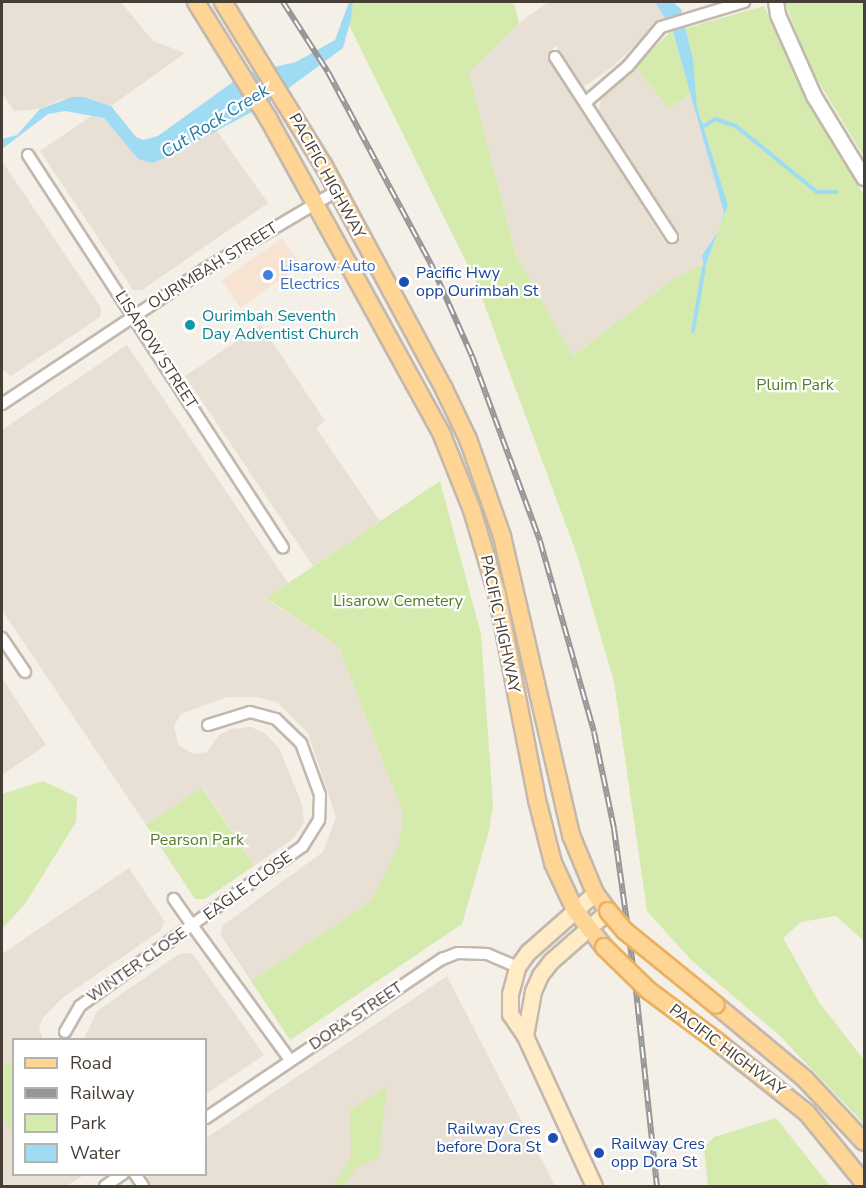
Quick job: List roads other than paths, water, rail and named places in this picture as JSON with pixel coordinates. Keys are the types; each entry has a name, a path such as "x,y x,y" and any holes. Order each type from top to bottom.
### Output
{"main road":[{"name":"PACIFIC HIGHWAY","path":"196,2 268,118 442,435 472,510 497,594 546,838 575,910 604,947 648,990 807,1113 864,1184"},
{"name":"PACIFIC HIGHWAY","path":"223,2 289,106 337,191 444,389 487,488 507,557 565,812 596,893 625,931 805,1079 864,1142"},
{"path":"594,1186 525,1036 510,1014 510,993 517,967 543,936 596,893"},
{"path":"525,1036 533,991 546,967 608,911"},
{"path":"517,967 527,972 546,967"}],"street":[{"path":"586,102 628,66 661,27 690,16 744,2"},
{"path":"776,2 778,15 814,96 864,178"},
{"path":"555,57 672,237"},
{"name":"LISAROW STREET","path":"28,154 284,547"},
{"name":"OURIMBAH STREET","path":"4,399 337,191"},
{"path":"2,638 25,672"},
{"name":"EAGLE CLOSE","path":"192,926 303,846 319,820 320,795 301,743 276,719 250,712 208,725"},
{"name":"WINTER CLOSE","path":"65,1032 80,1005 192,926 174,899"},
{"path":"192,926 290,1060"},
{"name":"DORA STREET","path":"207,1117 442,959 458,953 487,954 517,967"},
{"path":"105,1186 120,1176"}],"water":[{"path":"349,2 353,2 351,19 343,48 267,104 153,163 138,159 104,118 65,111 48,114 2,149 2,139 17,135 40,109 72,97 84,97 111,106 136,137 143,140 158,136 244,74 296,62 335,40"},
{"path":"655,2 673,2 681,9 693,60 697,107 728,205 704,270 702,255 718,232 724,213 673,32"}],"waterway":[{"name":"Cut Rock Creek","path":"701,124 703,127 715,119 736,126 817,192 836,192"},
{"path":"693,331 704,267"}],"railway":[{"path":"283,2 328,72 431,264 472,356 540,541 594,732 614,829 635,981 657,1186"}],"place":[{"name":"Lisarow Auto Electrics","path":"268,275"},
{"name":"Pacific Hwy opp Ourimbah St","path":"404,282"},
{"name":"Ourimbah Seventh Day Adventist Church","path":"190,325"},
{"name":"Railway Cres before Dora St","path":"553,1138"},
{"name":"Railway Cres opp Dora St","path":"599,1153"}],"park label":[{"name":"Pluim Park","path":"795,385"},
{"name":"Lisarow Cemetery","path":"398,601"},
{"name":"Pearson Park","path":"197,840"}]}
